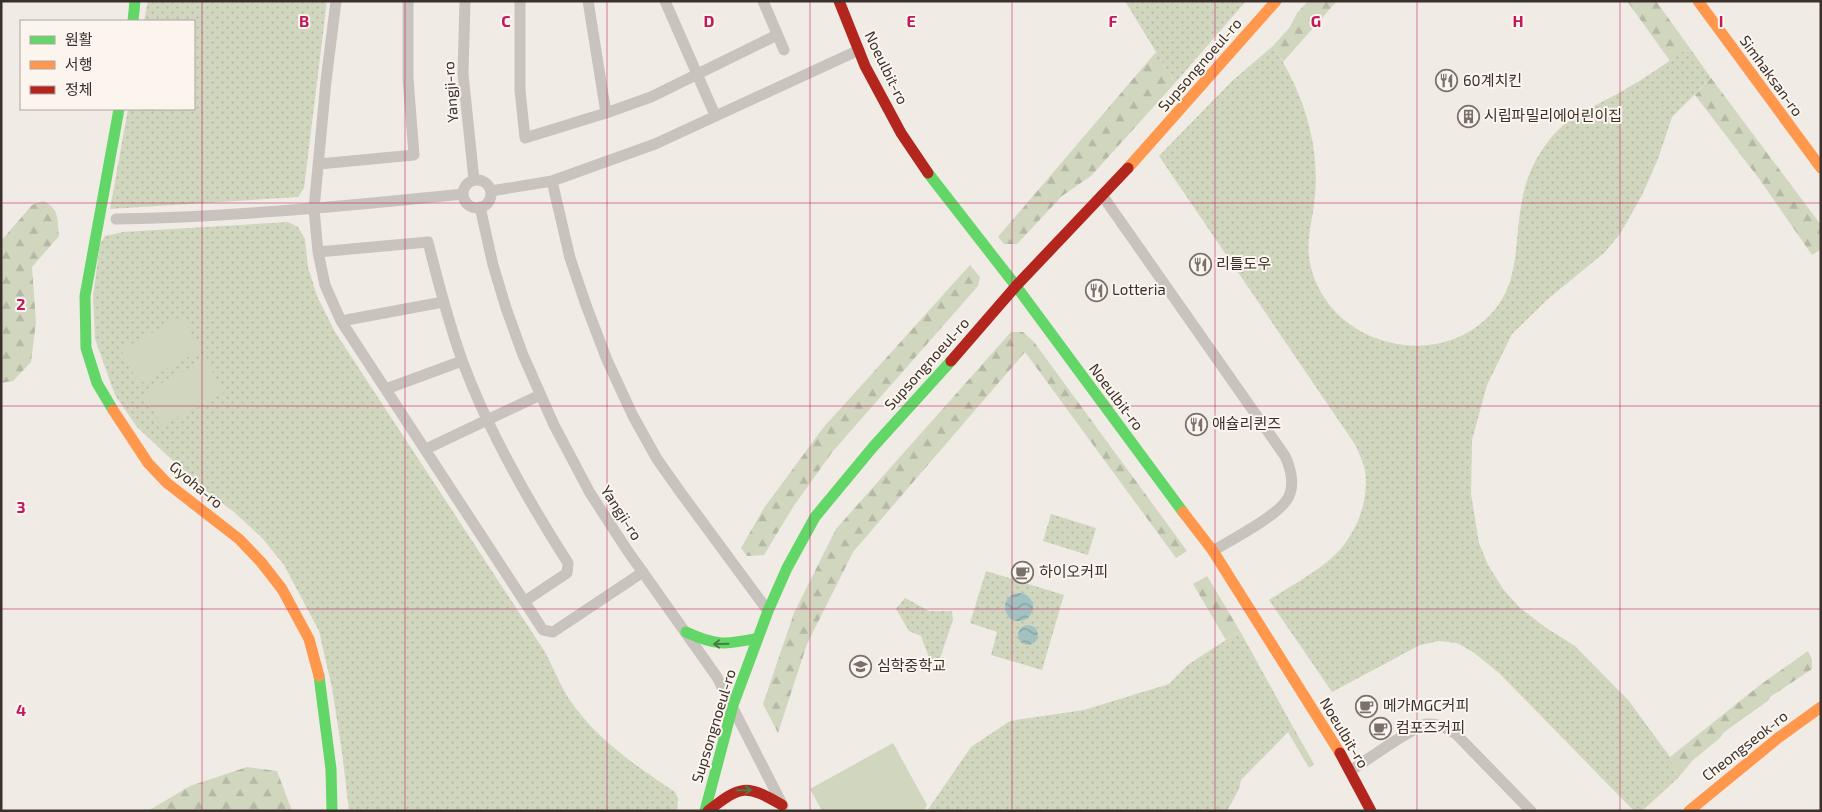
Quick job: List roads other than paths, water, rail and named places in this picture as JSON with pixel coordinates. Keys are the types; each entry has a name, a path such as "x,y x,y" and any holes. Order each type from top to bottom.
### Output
{"street":[{"path":"133,20 135,1"},
{"path":"336,1 326,81 314,209 318,252 325,285 341,320 543,630 553,632 643,572"},
{"path":"319,164 414,155 408,79 408,1"},
{"name":"Yangji-ro","path":"465,1 463,74 474,180"},
{"path":"520,1 520,90 525,138 651,97 778,35"},
{"path":"588,1 606,113"},
{"path":"665,1 696,76 715,115"},
{"path":"763,1 784,50"},
{"name":"Noeulbit-ro","path":"839,1 865,66 902,133 937,187 1016,286 1213,551 1350,771 1371,811"},
{"name":"Supsongnoeul-ro","path":"706,811 732,704 787,568 816,517 873,447 1016,286 1144,152 1276,1"},
{"name":"Simhaksan-ro","path":"1698,1 1821,168"},
{"path":"491,191 552,181 655,144 859,50"},
{"name":"Gyoha-ro","path":"119,110 85,296 86,348 97,383 119,422 148,463 167,483 239,539 261,562 282,589 309,639 321,682 331,769 332,811"},
{"path":"474,180 487,183 491,191 488,203 480,208 470,206 463,194 466,185 474,180"},
{"path":"552,181 570,258 582,295 607,360 634,416 657,459 768,611"},
{"path":"116,219 174,218 314,209 463,194"},
{"path":"1102,195 1285,456 1291,468 1292,480 1288,500 1267,517 1213,551"},
{"name":"Yangji-ro","path":"480,208 493,265 506,308 554,426 590,493 717,677 784,808"},
{"path":"318,252 428,242 443,302 462,361 488,420 517,478 542,523 568,563 567,573 525,601"},
{"path":"341,320 443,302"},
{"path":"386,389 462,361"},
{"path":"426,449 540,395"},
{"path":"686,632 707,642 722,645 758,638"},
{"name":"Cheongseok-ro","path":"1689,811 1778,738 1821,707"},
{"path":"1350,771 1415,729 1427,724 1442,725 1456,734 1531,811"},
{"path":"706,811 736,790 747,789 759,791 784,808"}],"water":[{"path":"1019,593 1029,597 1033,607 1029,617 1019,621 1009,617 1005,607 1009,597"},
{"path":"1028,625 1035,628 1038,635 1035,642 1028,645 1021,642 1018,635 1021,628"}],"place":[{"name":"60계치킨","path":"1447,81"},
{"name":"시립파밀리에어린이집","path":"1468,116"},
{"name":"리틀도우","path":"1200,264"},
{"name":"Lotteria","path":"1096,290"},
{"name":"애슐리퀸즈","path":"1196,424"},
{"name":"하이오커피","path":"1023,572"},
{"name":"심학중학교","path":"861,666"},
{"name":"메가MGC커피","path":"1367,706"},
{"name":"컴포즈커피","path":"1380,728"}]}
